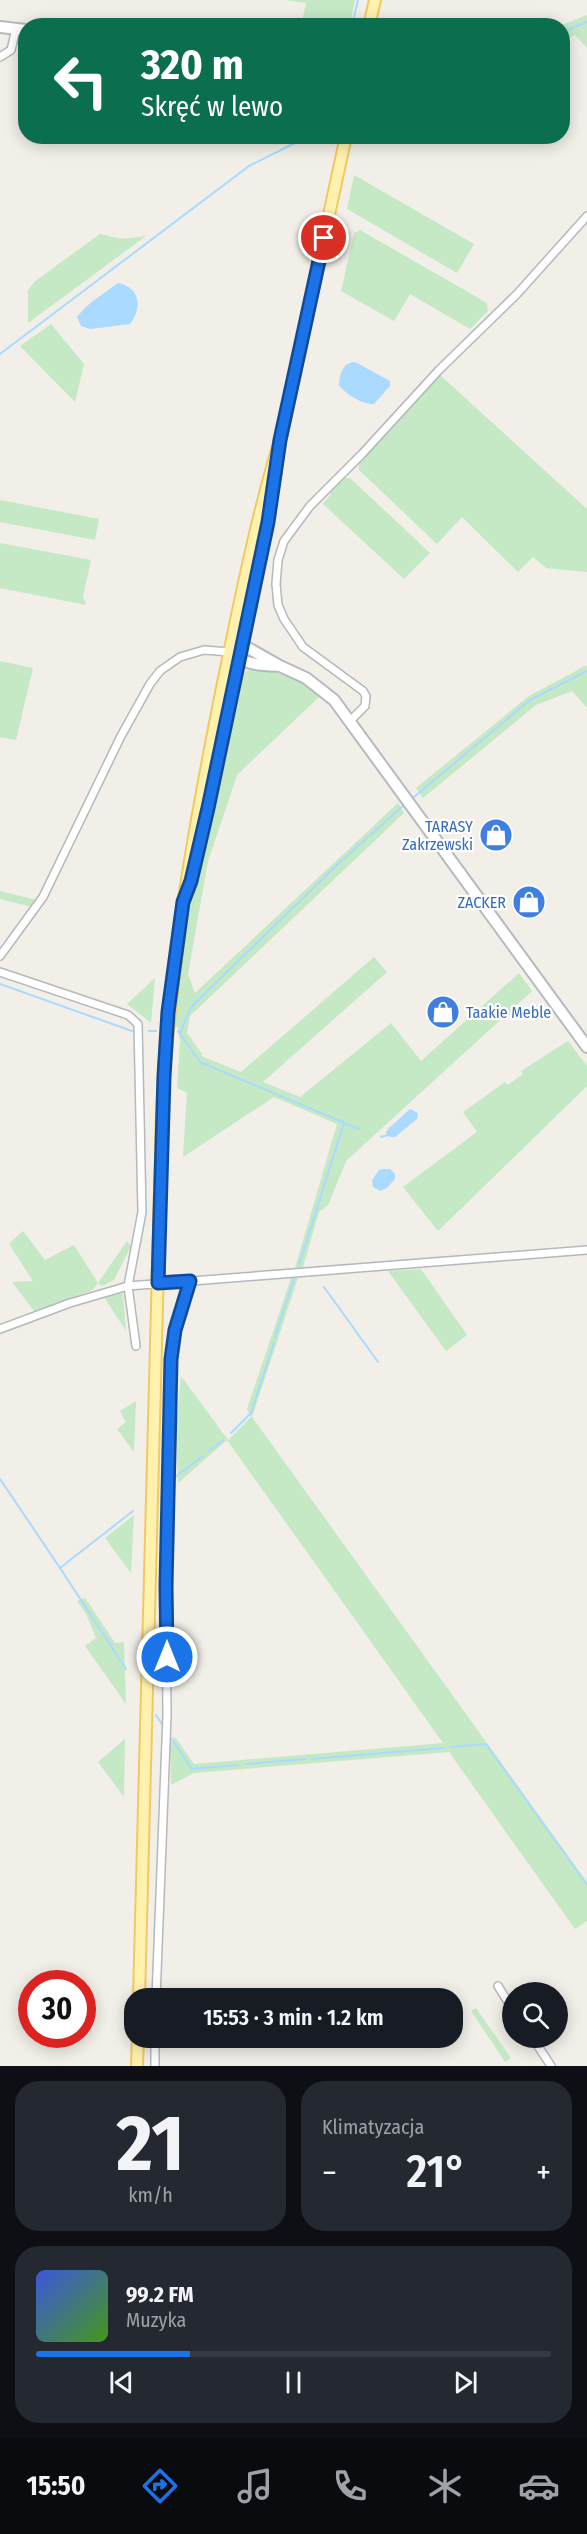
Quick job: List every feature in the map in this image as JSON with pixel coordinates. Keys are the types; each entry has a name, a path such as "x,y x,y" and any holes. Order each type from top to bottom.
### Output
{"main road":[{"path":"371,18 375,0"},
{"path":"241,647 268,522 280,440 344,144"},
{"path":"139,1988 164,1076 168,1012 199,803 234,656 264,495 280,440"},
{"path":"137,2066 138,2048"}],"street":[{"path":"0,27 18,29"},
{"path":"0,57 11,50 18,36"},
{"path":"351,720 365,706 366,696 363,691 303,647 288,627 278,605 276,584 278,560 284,541 310,506 362,454 439,370 517,294 587,216"},
{"path":"234,656 241,647 259,653 279,666 316,684 334,700 351,720 587,1047"},
{"path":"0,956 43,897 121,736 150,684 160,671 180,657 204,650 234,656 255,664 279,666"},
{"path":"0,972 128,1015 138,1024 142,1212 128,1286 136,1346"},
{"path":"0,1329 70,1303 128,1286 587,1250"},
{"path":"156,1988 167,1715 166,1586 171,1359 175,1330 190,1281"},
{"path":"498,1986 502,1992"},
{"path":"155,2048 155,2066"},
{"path":"539,2048 551,2066"}],"green space":[{"path":"286,0 355,0 351,18 303,18 306,3"},
{"path":"587,15 587,48 575,35 570,37 570,22"},
{"path":"354,175 474,244 457,273 347,209"},
{"path":"360,230 487,303 488,311 470,329 410,294 394,321 341,291 354,233"},
{"path":"100,234 122,239 146,236 28,323 28,291 34,282"},
{"path":"51,324 84,364 75,402 20,346"},
{"path":"440,375 587,509 587,572 546,568 533,557 518,572 462,517 437,544 359,470 359,462"},
{"path":"342,478 350,478 430,553 404,579 323,504 331,494 328,491"},
{"path":"0,500 99,519 95,540 0,522"},
{"path":"0,543 91,560 83,596 86,605 0,588"},
{"path":"0,661 33,668 16,740 0,737"},
{"path":"587,665 587,708 572,691 536,705 423,798 416,788 529,696"},
{"path":"255,668 290,677 321,695 237,775 208,861 188,974 195,993 398,803 404,813 190,1016 187,1033 202,1054 201,1056 241,1072 374,957 387,972 263,1082 300,1097 391,1023 421,1061 519,973 532,991 346,1161 328,1205 319,1212 303,1267 295,1268 337,1124 274,1097 183,1157 187,1093 177,1088 180,1041 178,1027 173,1027 175,997 190,908 239,674"},
{"path":"0,891 37,900 32,907 0,899"},
{"path":"155,978 151,1023 127,1004"},
{"path":"568,1041 587,1066 587,1086 438,1231 403,1187 477,1132 463,1112 505,1082 508,1085 523,1074 521,1071"},
{"path":"23,1231 45,1260 74,1245 98,1283 93,1290 34,1311 12,1282 33,1281 9,1244"},
{"path":"127,1241 131,1246 114,1280 102,1286 98,1283"},
{"path":"421,1269 467,1335 446,1351 388,1271"},
{"path":"291,1278 298,1278 252,1417 587,1882 587,1921 575,1929 449,1752 194,1773 171,1785 170,1744 175,1737 194,1764 443,1743 227,1440 178,1483 176,1428 181,1376 228,1440 251,1417 247,1409"},
{"path":"123,1293 126,1331 104,1297"},
{"path":"136,1401 134,1452 117,1429 126,1422 120,1411"},
{"path":"134,1515 131,1573 105,1538"},
{"path":"85,1598 115,1643 124,1642 126,1704 85,1646 96,1638 86,1614 77,1601"},
{"path":"125,1739 124,1797 98,1762"},
{"path":"476,2008 511,2058 505,2062 471,2011"}],"water":[{"path":"118,283 131,289 137,299 137,311 130,324 90,329 81,326 77,317 81,312"},
{"path":"355,362 390,381 390,386 374,404 355,398 339,385 342,370 347,364"},
{"path":"410,1109 418,1113 417,1119 395,1137 389,1137 386,1133 388,1129"},
{"path":"390,1169 395,1174 395,1179 387,1188 380,1191 373,1187 372,1180 379,1170"}],"waterway":[{"path":"354,18 358,0"},
{"path":"570,29 587,22"},
{"path":"0,354 249,166 293,144"},
{"path":"414,797 530,700 587,671"},
{"path":"180,1033 191,1007 338,864 404,805"},
{"path":"0,984 132,1031"},
{"path":"149,1031 156,1031"},
{"path":"178,1031 200,1062 359,1129"},
{"path":"299,1265 344,1123"},
{"path":"381,1137 388,1135"},
{"path":"275,1337 294,1279"},
{"path":"324,1287 378,1362"},
{"path":"231,1433 251,1413 274,1343"},
{"path":"209,1451 223,1440"},
{"path":"174,1478 203,1456"},
{"path":"0,1479 60,1568"},
{"path":"126,1669 60,1568 133,1511"},
{"path":"156,1715 162,1724"},
{"path":"171,1738 192,1769 237,1765"},
{"path":"450,1747 486,1744 587,1885"},
{"path":"312,1759 443,1748"},
{"path":"246,1764 306,1759"}],"place":[{"name":"TARASY Zakrzewski","path":"496,835"},
{"name":"ZACKER","path":"529,902"},
{"name":"Taakie Meble","path":"443,1012"}],"route":[{"path":"167,1657 166,1586 171,1359 175,1330 190,1281 158,1283 163,1095 168,1012 183,902 191,881 208,808 268,522 280,440 324,238"}]}
